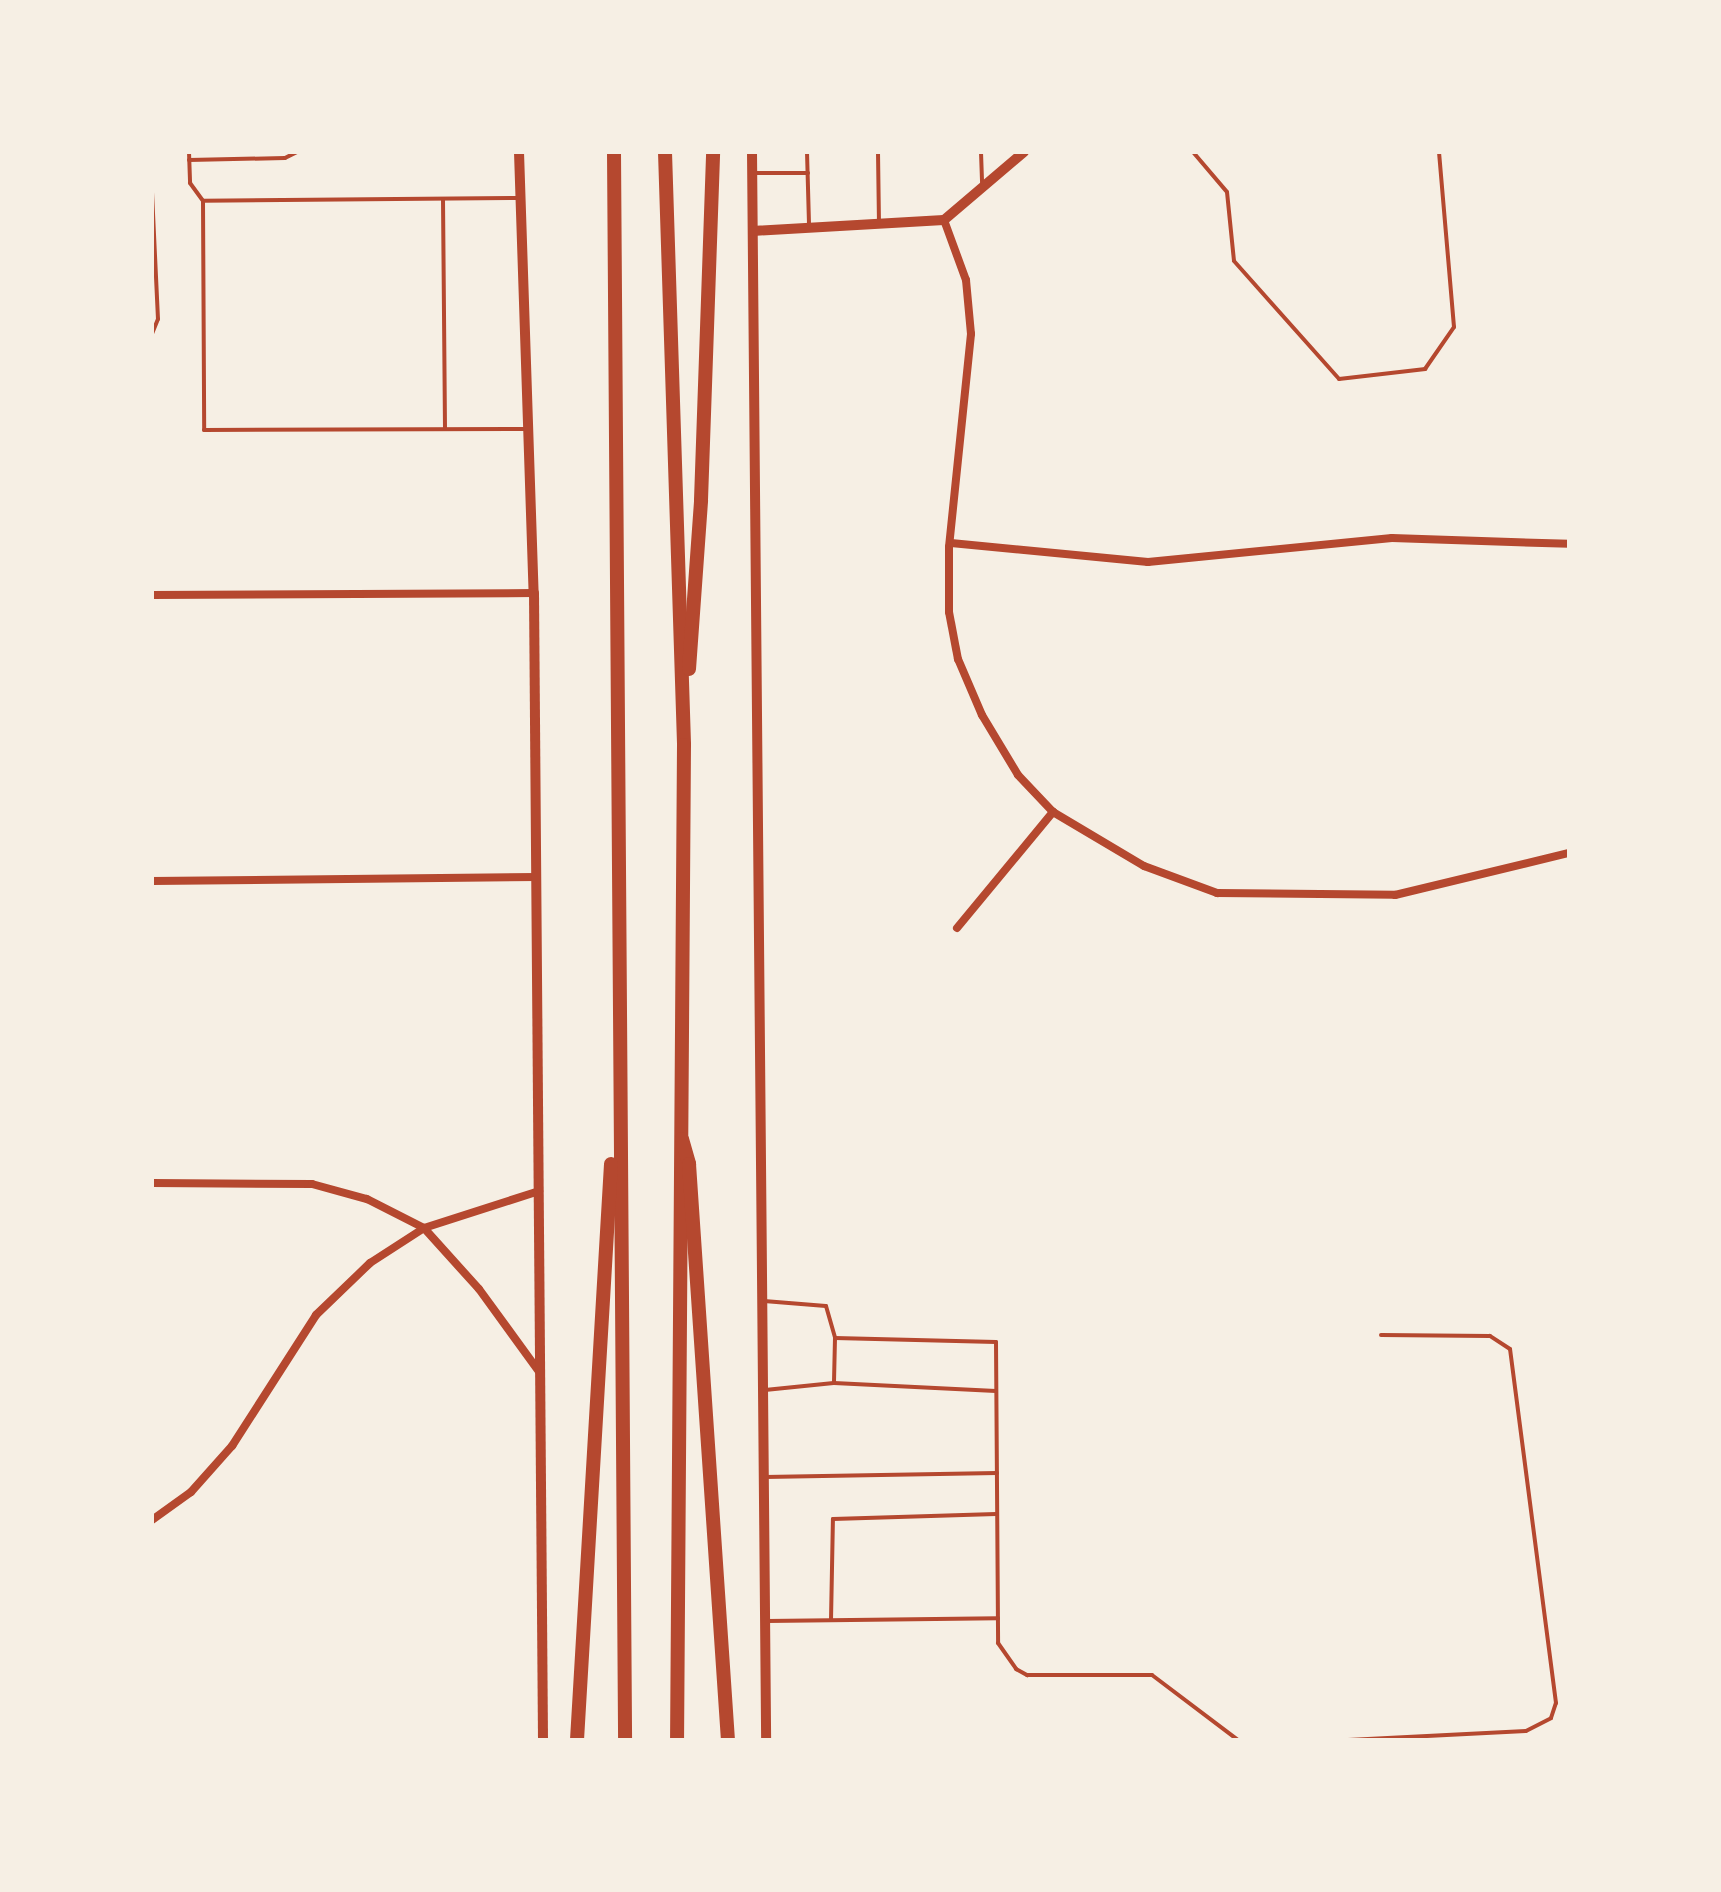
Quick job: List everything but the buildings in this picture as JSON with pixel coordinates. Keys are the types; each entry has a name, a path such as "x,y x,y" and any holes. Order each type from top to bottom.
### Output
{"highway":[{"path":"614,152 625,1740"},
{"path":"665,152 684,745"},
{"path":"677,1740 677,1117 684,745 701,500 713,152"},
{"path":"577,1740 618,1052"},
{"path":"677,1117 689,1164 728,1740"}],"street":[{"path":"519,152 534,593 543,1740"},
{"path":"752,152 766,1740"},
{"path":"753,231 944,220 1024,152"},
{"path":"944,220 966,280 971,334 951,543 949,612 958,659 982,715 1018,775 1053,812 1132,860 1217,893 1395,895 1569,853"},
{"path":"951,543 1148,562 1392,538 1569,544"},
{"path":"152,595 534,593"},
{"path":"957,928 1053,812"},
{"path":"152,881 537,877"},
{"path":"152,1183 312,1184 367,1199 424,1228 479,1289 541,1374"},
{"path":"152,1520 191,1492 232,1446 316,1315 370,1263 424,1228 539,1191"}],"lane":[{"path":"189,152 190,183 203,201 204,430 528,429"},
{"path":"189,160 285,158 297,152"},
{"path":"807,152 809,228"},
{"path":"878,152 879,224"},
{"path":"981,152 982,187"},
{"path":"1193,152 1227,192 1234,261 1339,379 1425,369 1454,327 1439,152"},
{"path":"752,173 808,173"},
{"path":"152,192 158,319 152,334"},
{"path":"203,201 521,198"},
{"path":"443,199 445,429"},
{"path":"764,1301 826,1306 835,1338 834,1383"},
{"path":"1348,1740 1526,1731 1551,1718 1556,1703 1510,1349 1490,1336 1381,1335"},
{"path":"835,1338 996,1342 998,1643 1016,1669 1027,1675 1152,1675 1238,1740"},
{"path":"765,1390 834,1383 996,1391"},
{"path":"765,1477 997,1473"},
{"path":"831,1620 833,1519 997,1514"},
{"path":"767,1621 998,1618"}]}
